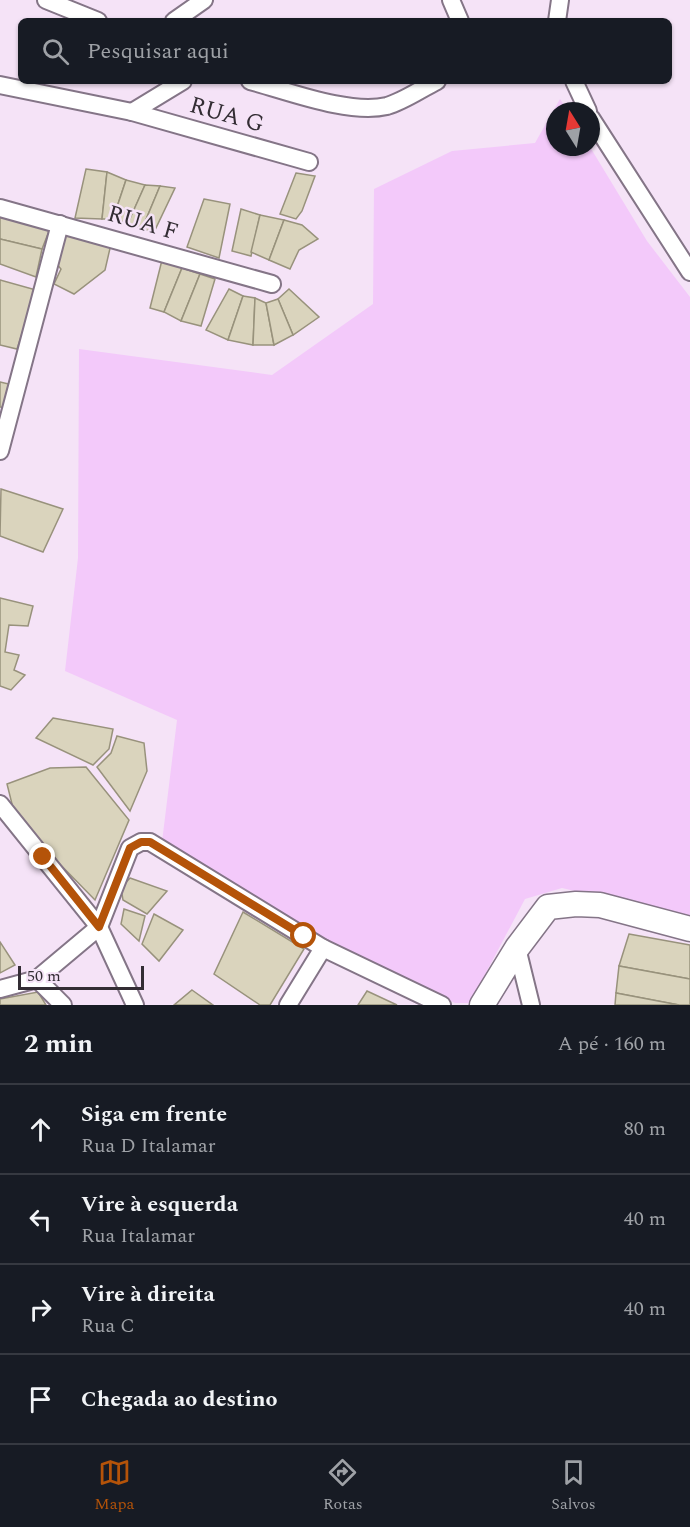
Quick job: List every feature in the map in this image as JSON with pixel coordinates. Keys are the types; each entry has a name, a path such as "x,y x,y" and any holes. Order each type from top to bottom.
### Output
{"street":[{"path":"46,0 91,18"},
{"path":"178,18 204,0"},
{"path":"451,0 459,18"},
{"path":"557,18 560,0"},
{"path":"132,112 178,84"},
{"path":"261,84 334,104 373,108 389,105 431,84"},
{"path":"575,84 584,102"},
{"name":"RUA G","path":"0,85 132,112 309,162"},
{"path":"600,132 690,272"},
{"name":"RUA F","path":"0,208 272,284"},
{"path":"0,451 60,224"},
{"path":"0,804 99,927 135,1005"},
{"path":"0,989 37,979 99,927 130,848 141,842 150,842 323,948 442,1005"},
{"path":"482,1005 517,948 548,907 576,903 600,905 690,929"},
{"path":"288,1005 323,948"},
{"path":"517,948 531,1005"},
{"path":"37,979 63,1005"}],"shaded area":[{"path":"546,124 546,156 595,156 647,241 690,297 690,918 562,888 525,899 470,1003 455,1003 263,908 162,842 177,720 65,671 78,558 79,349 272,375 373,304 374,189 452,151 535,143"}],"building":[{"path":"86,169 107,172 102,219 75,218"},
{"path":"107,172 126,180 113,219 102,219"},
{"path":"296,173 315,176 302,211 296,219 280,214"},
{"path":"126,180 145,185 128,223 113,219"},
{"path":"145,185 160,186 142,229 128,223"},
{"path":"160,186 175,188 154,232 142,229"},
{"path":"204,199 230,204 219,258 187,247"},
{"path":"241,209 260,215 251,256 232,251"},
{"path":"260,215 284,220 269,260 251,252"},
{"path":"0,217 51,226 42,249 0,239"},
{"path":"284,220 302,225 318,239 299,250 290,269 269,260"},
{"path":"65,233 111,244 105,270 74,294 54,284 61,269 56,263"},
{"path":"0,239 42,249 36,277 0,264"},
{"path":"162,260 182,268 164,312 150,308"},
{"path":"182,268 200,274 181,321 164,312"},
{"path":"200,274 215,279 201,326 181,321"},
{"path":"0,280 36,290 17,349 0,345"},
{"path":"229,289 243,296 228,340 206,330"},
{"path":"289,289 319,317 293,335 278,299"},
{"path":"243,296 255,298 253,345 228,340"},
{"path":"255,298 266,303 274,345 253,345"},
{"path":"278,299 293,335 274,345 266,303"},
{"path":"0,382 13,385 6,408 0,407"},
{"path":"1,489 63,509 43,552 0,536"},
{"path":"0,598 33,606 28,626 9,625 5,652 19,655 14,670 25,675 11,690 0,686"},
{"path":"53,718 113,729 109,749 93,765 36,738"},
{"path":"117,736 144,743 147,771 130,811 97,767 111,753"},
{"path":"86,767 129,820 95,900 45,849 14,812 7,784 50,768"},
{"path":"130,878 167,891 147,914 123,900 121,888"},
{"path":"124,909 145,916 139,941 121,924"},
{"path":"243,912 304,949 270,1005 260,1005 214,974"},
{"path":"154,914 183,930 159,961 142,944"},
{"path":"629,934 690,945 690,979 619,966"},
{"path":"0,942 15,965 0,973"},
{"path":"619,966 690,979 690,1005 616,993"},
{"path":"192,990 213,1005 174,1005"},
{"path":"367,991 397,1005 358,1005"},
{"path":"38,992 46,1005 0,1005 0,999"},
{"path":"616,993 679,1005 615,1005"}],"route":[{"path":"43,857 99,927 130,848 141,842 150,842 304,936"}]}
